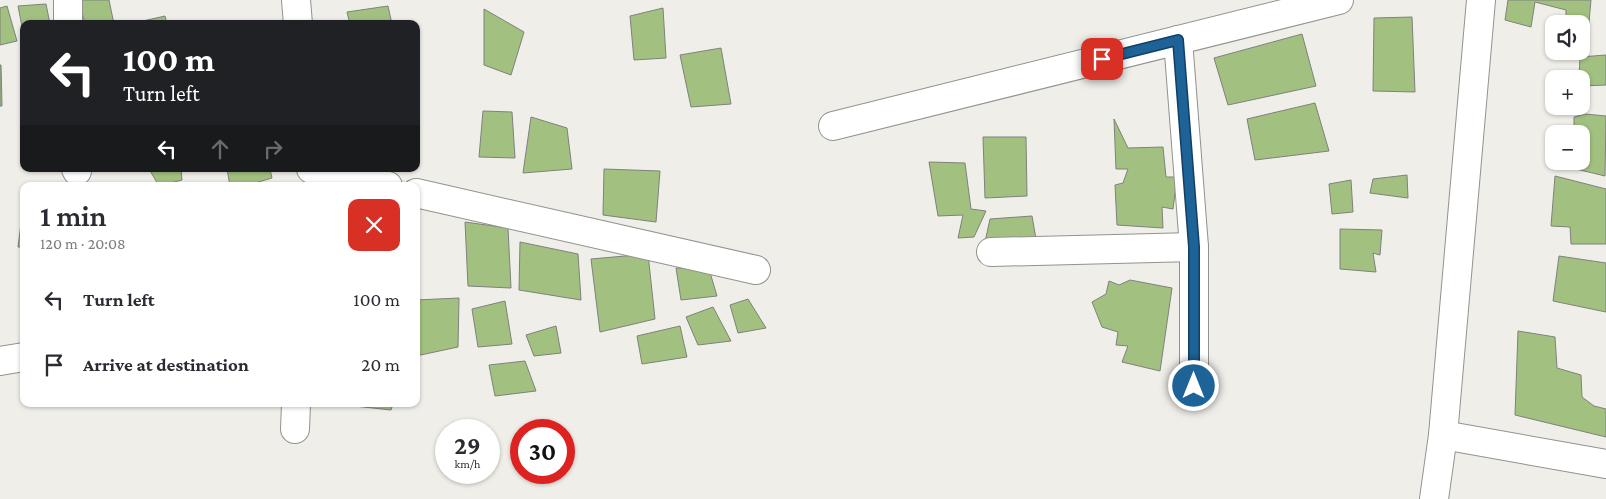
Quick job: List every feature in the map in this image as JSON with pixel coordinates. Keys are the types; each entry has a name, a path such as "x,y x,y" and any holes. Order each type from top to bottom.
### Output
{"street":[{"path":"68,0 68,20"},
{"path":"296,0 298,20"},
{"path":"833,126 1339,0"},
{"path":"1434,499 1443,435 1481,0"},
{"path":"1178,40 1194,247 1194,386"},
{"path":"325,172 370,182"},
{"path":"420,194 756,270"},
{"path":"991,252 1194,247"},
{"path":"0,361 20,358"},
{"path":"1443,435 1606,464"}],"building":[{"path":"79,0 109,0 113,20 84,20"},
{"path":"1508,0 1591,0 1590,15 1566,15 1566,10 1535,2 1531,27 1505,20"},
{"path":"46,4 49,20 21,20 18,6"},
{"path":"7,6 17,41 0,45 0,8"},
{"path":"388,6 391,20 349,20 347,12"},
{"path":"663,8 666,58 634,60 630,16"},
{"path":"484,9 524,32 511,75 484,65"},
{"path":"165,16 166,20 147,20"},
{"path":"1412,17 1415,92 1373,91 1374,18"},
{"path":"1302,34 1316,86 1228,105 1214,58"},
{"path":"721,48 731,104 691,107 680,55"},
{"path":"1606,55 1606,85 1590,86 1590,70 1579,70 1580,60 1590,60 1590,56"},
{"path":"1,65 2,106 0,106"},
{"path":"1315,103 1329,151 1255,160 1247,119"},
{"path":"483,111 512,112 515,158 479,157"},
{"path":"1590,114 1606,116 1605,176 1580,170 1590,170 1590,125 1574,125 1574,117"},
{"path":"531,117 567,128 572,169 523,173"},
{"path":"1114,119 1128,148 1163,147 1166,177 1177,177 1173,209 1162,207 1163,228 1117,225 1115,185 1123,183 1128,169 1116,169"},
{"path":"983,137 1026,137 1027,196 985,198"},
{"path":"929,162 965,163 971,209 986,211 974,237 958,238 963,215 938,216"},
{"path":"604,169 660,171 656,222 603,215"},
{"path":"151,172 181,172 182,180 157,182"},
{"path":"228,172 271,172 272,178 258,182 229,182"},
{"path":"1407,175 1408,198 1370,193 1373,179"},
{"path":"1555,176 1606,189 1606,244 1571,244 1570,227 1551,226"},
{"path":"1351,180 1353,212 1332,214 1329,184"},
{"path":"1032,216 1036,239 985,242 990,219"},
{"path":"465,222 508,228 511,288 468,286"},
{"path":"1340,229 1382,230 1380,255 1373,253 1376,272 1340,269"},
{"path":"520,242 578,254 581,300 519,290"},
{"path":"648,254 655,319 600,332 591,259"},
{"path":"1559,256 1606,263 1606,312 1553,301"},
{"path":"676,268 709,269 717,296 681,300"},
{"path":"1130,280 1172,288 1160,371 1122,362 1128,346 1116,345 1118,332 1102,327 1092,302 1106,294 1109,281 1119,285"},
{"path":"459,298 458,347 420,355 420,300"},
{"path":"748,299 766,328 738,333 730,305"},
{"path":"505,301 512,344 478,347 472,309"},
{"path":"713,307 731,341 698,345 686,317"},
{"path":"556,326 561,353 534,356 526,335"},
{"path":"680,326 687,357 642,364 637,336"},
{"path":"1518,331 1555,337 1557,368 1581,375 1582,397 1594,406 1606,409 1606,437 1515,415"},
{"path":"525,361 536,391 495,396 489,365"},
{"path":"364,407 392,407 391,410"}],"route":[{"path":"1102,59 1178,40 1194,247 1194,386"}]}
